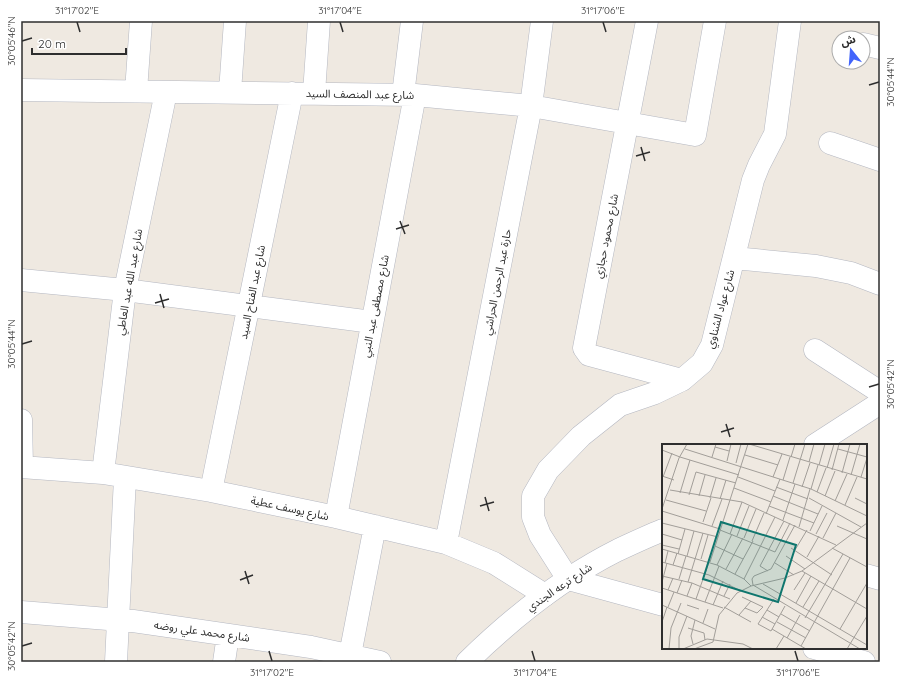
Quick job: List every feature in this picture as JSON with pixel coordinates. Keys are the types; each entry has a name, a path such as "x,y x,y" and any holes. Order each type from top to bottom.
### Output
{"street":[{"path":"136,91 141,21"},
{"path":"230,92 236,21"},
{"path":"314,93 319,21"},
{"name":"شارع مصطفى عبد النبي","path":"336,517 372,322 409,95 412,21"},
{"name":"حارة عبد الرحمن الحراشي","path":"446,543 531,106 542,21"},
{"name":"شارع محمود حجازي","path":"647,21 584,348 588,355 682,380"},
{"name":"شارع عبد المنصف السيد","path":"21,90 409,95 531,106 695,136 715,21"},
{"name":"شارع عواد الشناوي","path":"568,579 540,535 533,517 533,496 548,470 581,436 620,405 655,393 682,380 702,363 712,345 753,180 758,165 775,134 790,21"},
{"name":"شارع عبد الله عبد العاطي","path":"103,474 125,290 166,92"},
{"name":"شارع عبد الفتاح السيد","path":"211,491 292,93"},
{"path":"830,143 880,160"},
{"path":"734,258 816,266 851,273 880,284"},
{"path":"21,280 125,290 372,322"},
{"path":"815,350 880,392"},
{"path":"817,444 880,402"},
{"path":"21,420 21,467"},
{"name":"شارع يوسف عطية","path":"21,467 103,474 211,491 336,517 446,543 494,564 545,595"},
{"path":"116,662 125,478"},
{"path":"350,655 375,526"},
{"name":"شارع ترعه الجندي","path":"467,662 496,634 545,595 568,579 618,550 662,530"},
{"path":"867,575 880,579"},
{"path":"568,579 662,605"},
{"name":"شارع محمد علي روضه","path":"21,612 118,620 228,634 310,655 350,655 380,662"},
{"path":"224,662 228,634"},
{"path":"817,649 850,660"}]}
